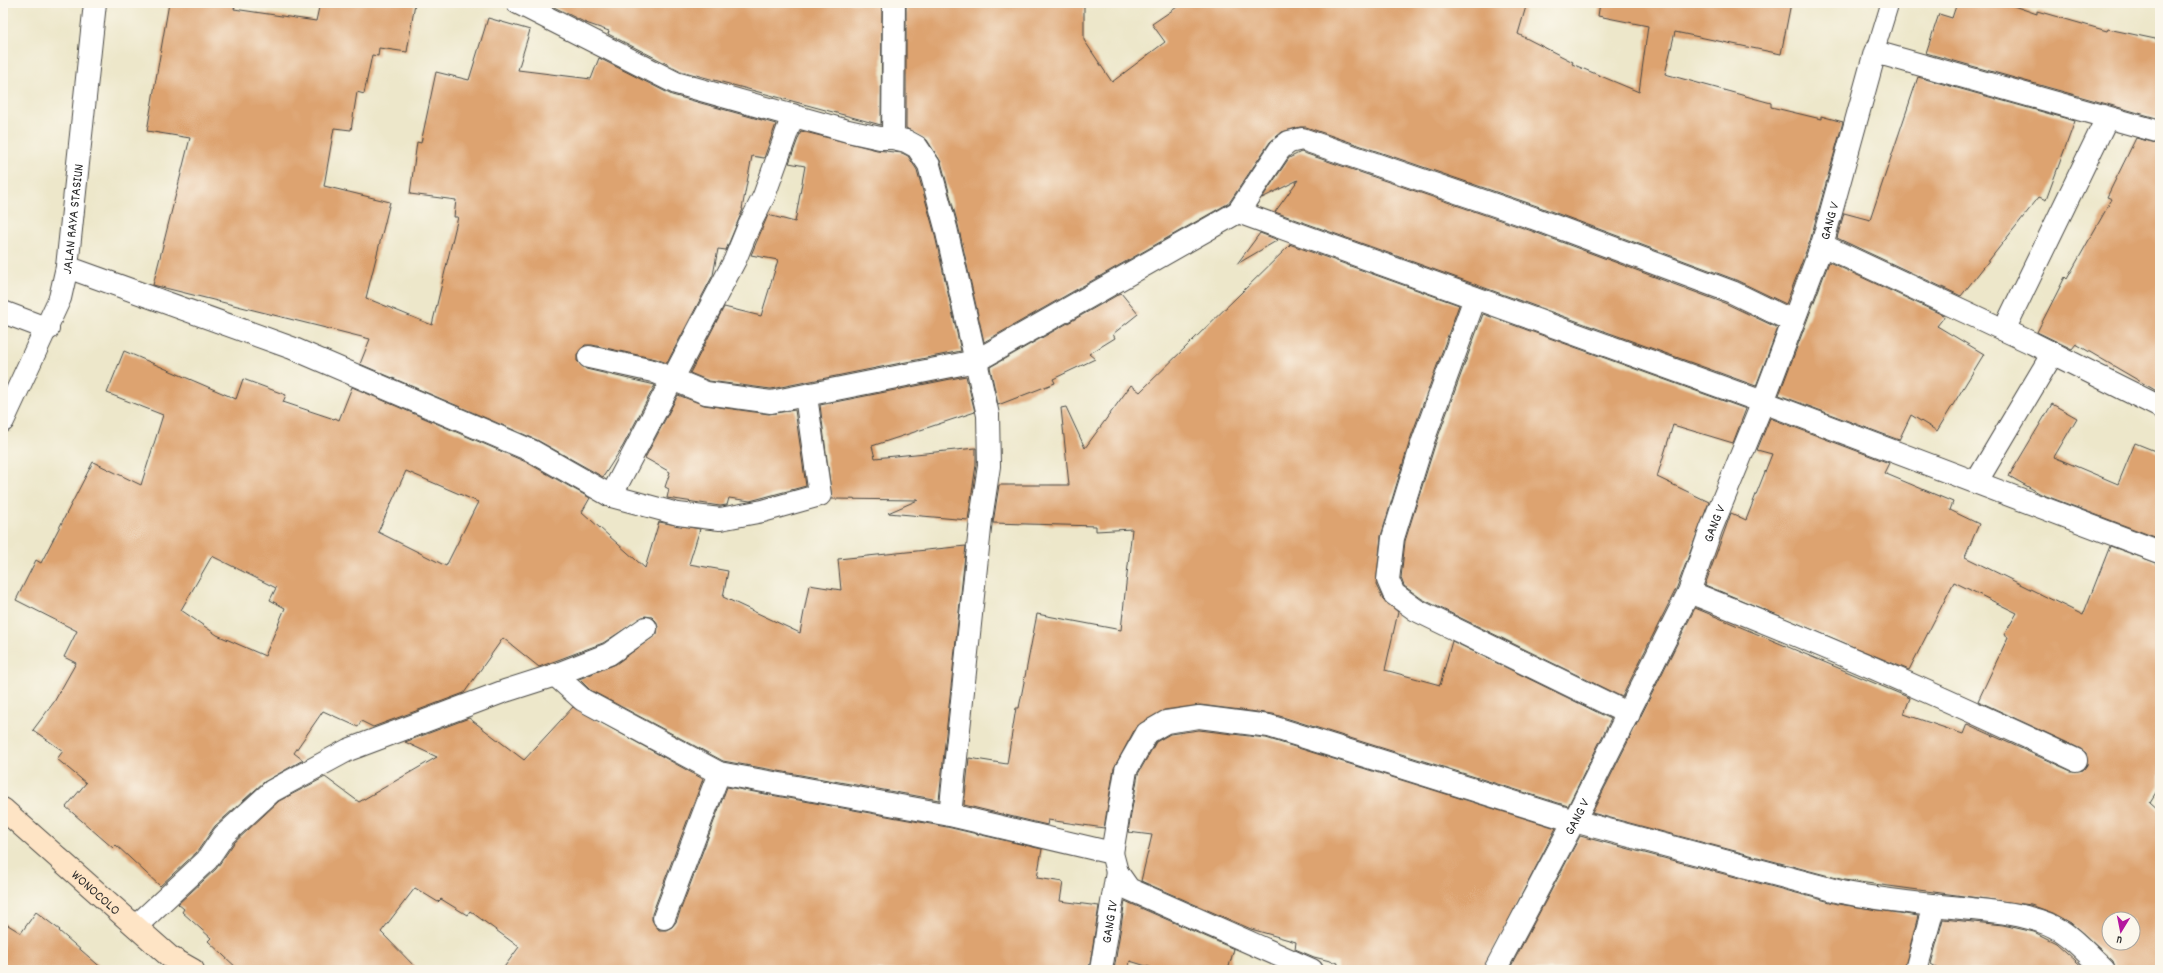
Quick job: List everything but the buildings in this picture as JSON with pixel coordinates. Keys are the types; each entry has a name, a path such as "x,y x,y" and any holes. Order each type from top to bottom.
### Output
{"main road":[{"name":"WONOCOLO","path":"3,809 170,957 193,970"}],"street":[{"name":"JALAN RAYA STASIUN","path":"3,421 48,329 60,298 67,267 95,3"},
{"path":"518,3 676,83 874,136 906,141 917,147 928,165 946,228 988,415 989,456 950,815"},
{"path":"893,138 894,3"},
{"path":"1875,52 2160,132"},
{"name":"GANG V","path":"1495,970 1629,714 1689,592 1711,529 1763,402 1792,321 1822,245 1875,52"},
{"path":"611,496 735,260 748,228 764,196 793,115"},
{"path":"2004,330 2107,118"},
{"path":"589,357 653,371 706,393 772,402 976,361 1238,212 1280,149 1289,142 1302,139 1533,218 1732,292 1792,321"},
{"path":"1238,212 1763,402 1977,481 2160,552"},
{"path":"1822,245 2053,353 2160,407"},
{"path":"67,267 292,348 532,451 611,496 678,514 720,519 763,511 820,496 806,396"},
{"path":"1475,298 1423,441 1393,538 1388,580 1394,594 1416,610 1629,714"},
{"path":"3,312 48,329"},
{"path":"1977,481 2053,353"},
{"path":"1689,592 1782,628 1985,717 2076,760"},
{"path":"136,926 207,860 224,835 272,792 348,750 609,654 646,628"},
{"path":"555,675 583,700 719,773 950,815 1114,863 1129,889 1312,970"},
{"name":"GANG IV","path":"1101,970 1126,770 1147,733 1166,722 1199,717 1269,726 1574,821 1841,892 1882,900 1996,912 2049,924 2067,935 2104,970"},
{"path":"664,918 719,773"},
{"path":"1916,970 1934,905"}],"lane":[{"path":"1875,52 1890,3"}]}
